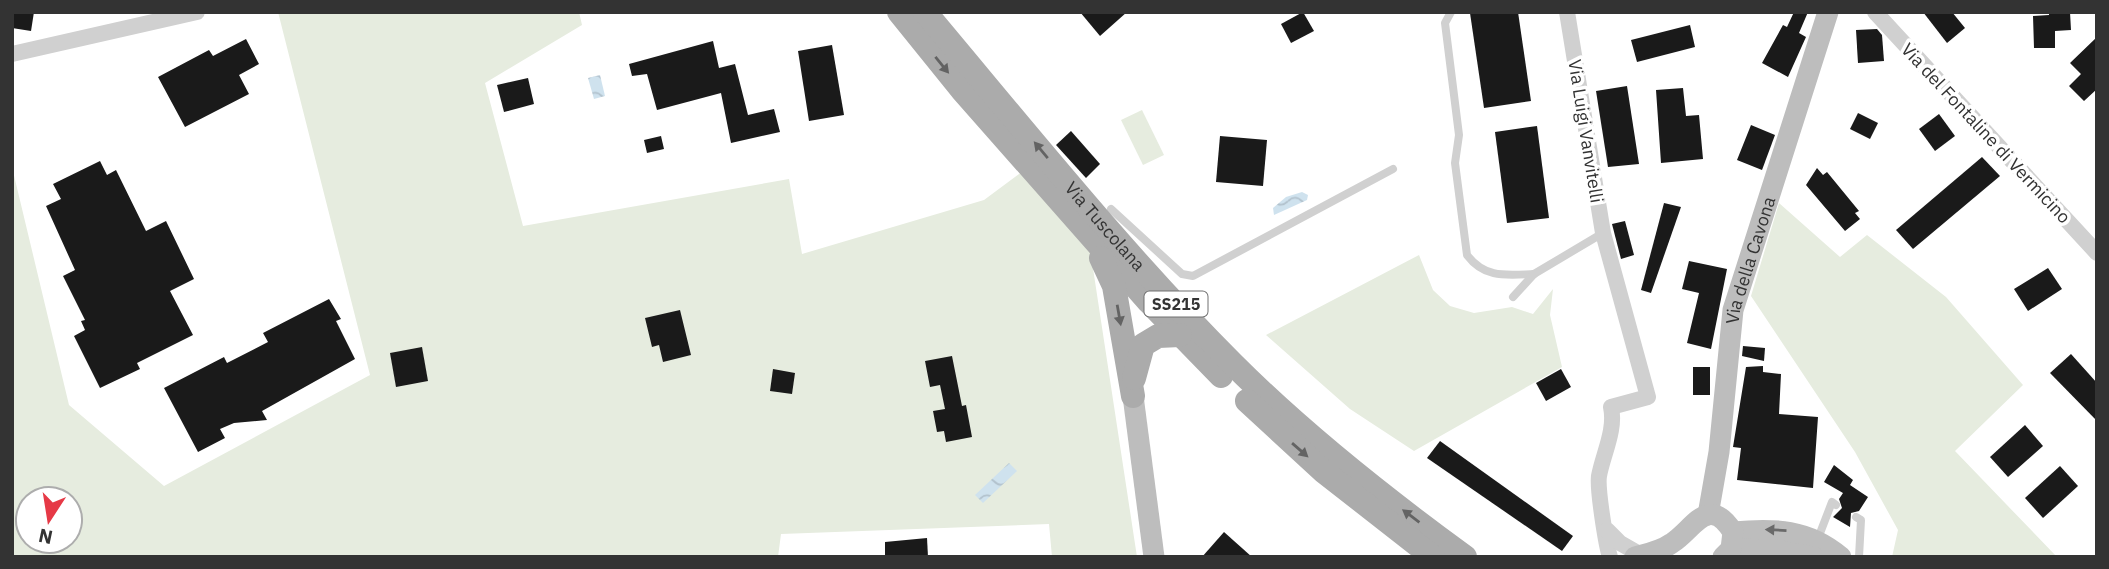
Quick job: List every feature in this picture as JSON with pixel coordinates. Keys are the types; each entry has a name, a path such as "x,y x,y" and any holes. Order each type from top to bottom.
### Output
{"main road":[{"name":"Via Tuscolana","path":"899,12 962,90 1104,216 1180,335 1316,465 1433,557"},
{"name":"Via Tuscolana","path":"925,12 974,63 1194,324 1282,411 1390,500 1465,557"},
{"name":"Via della Cavona","path":"1708,515 1719,452 1733,310 1828,12"},
{"path":"1104,216 1133,396 1154,557"},
{"path":"1133,396 1136,362 1143,345 1158,335 1180,335"},
{"path":"1638,556 1672,544 1696,520 1708,515 1719,517 1729,546 1776,550 1815,549 1841,557"}],"street":[{"path":"12,54 197,12"},
{"name":"Via Luigi Vanvitelli","path":"1567,12 1605,241 1648,397 1611,407 1612,425 1598,479 1598,493 1607,530"},
{"name":"Via del Fontaline di Vermicino","path":"1875,12 2097,253"},
{"path":"1607,530 1638,556"},
{"path":"1607,530 1610,557"}],"lane":[{"path":"1451,12 1445,23 1459,135 1455,163 1467,255 1476,267 1488,273 1534,274"},
{"path":"1104,216 1181,274 1193,276 1393,169"},
{"path":"1513,297 1534,274 1605,241"},
{"path":"1815,549 1832,502 1836,505"},
{"path":"1856,517 1861,520 1859,557"}],"shaded area":[{"path":"278,12 579,12 582,25 485,83 523,226 789,179 802,254 984,200 1030,166 1087,229 1137,557 1052,557 1049,524 781,534 778,557 12,557 12,167 69,405 164,486 370,375"},
{"path":"1142,110 1164,155 1143,165 1121,120"},
{"path":"1779,203 1840,257 1867,235 1946,297 2023,385 1955,451 2057,557 1892,557 1898,530 1855,452 1751,296"},
{"path":"1419,255 1433,290 1450,306 1474,313 1512,307 1533,314 1553,289 1550,315 1562,367 1414,451 1350,409 1266,335"}],"water":[{"path":"600,75 605,96 594,99 588,78"},
{"path":"1302,192 1308,195 1307,200 1274,215 1273,208 1286,197"},
{"path":"1009,463 1017,471 983,503 975,495"}],"building":[{"path":"12,12 34,12 31,31 12,28"},
{"path":"1080,12 1127,12 1100,36"},
{"path":"1303,12 1314,31 1291,43 1281,24"},
{"path":"1518,12 1531,101 1484,108 1470,13"},
{"path":"1794,12 1808,12 1799,33 1806,37 1788,77 1762,63 1783,25 1787,27"},
{"path":"1923,12 1952,12 1965,28 1947,43"},
{"path":"2049,12 2070,12 2071,30 2055,31 2055,48 2034,48 2033,16 2049,15"},
{"path":"1690,25 1695,47 1637,62 1631,40"},
{"path":"1877,29 1882,35 1884,61 1858,63 1856,30"},
{"path":"2097,37 2097,89 2084,101 2069,86 2081,74 2070,63"},
{"path":"246,39 259,64 239,75 249,94 185,127 158,77 209,50 213,56"},
{"path":"713,41 719,68 735,64 748,115 774,109 780,132 731,143 721,93 657,110 647,74 632,76 629,64"},
{"path":"832,45 844,115 809,121 798,51"},
{"path":"528,78 534,104 504,112 497,85"},
{"path":"1627,86 1639,164 1608,167 1596,91"},
{"path":"1683,88 1686,116 1699,115 1703,159 1661,163 1656,90"},
{"path":"1858,113 1878,123 1870,139 1850,129"},
{"path":"1939,114 1955,136 1935,151 1919,129"},
{"path":"1751,125 1775,135 1762,170 1737,160"},
{"path":"1537,126 1549,218 1507,223 1495,132"},
{"path":"1071,131 1100,164 1086,178 1056,145"},
{"path":"661,136 664,149 647,153 644,140"},
{"path":"1220,136 1267,140 1263,186 1216,182"},
{"path":"1982,157 2000,176 1913,249 1896,230"},
{"path":"100,161 107,175 116,170 146,231 166,221 194,279 170,291 193,335 137,363 140,369 100,388 74,336 85,330 81,321 85,320 63,276 75,270 46,206 61,199 53,184"},
{"path":"1817,168 1823,175 1827,172 1859,211 1855,213 1860,219 1845,231 1806,185"},
{"path":"1664,203 1681,207 1651,293 1641,290"},
{"path":"1625,221 1634,255 1621,259 1612,224"},
{"path":"1689,261 1727,269 1711,349 1687,343 1699,293 1682,289"},
{"path":"2048,268 2062,289 2028,311 2014,289"},
{"path":"329,299 341,319 336,321 355,359 262,411 267,420 234,423 220,429 225,438 198,452 164,388 224,357 227,363 268,342 263,333"},
{"path":"680,310 691,355 663,362 659,345 652,347 645,318"},
{"path":"1743,346 1765,348 1764,361 1742,356"},
{"path":"422,347 428,381 396,387 390,353"},
{"path":"2071,354 2097,383 2097,421 2050,373"},
{"path":"952,356 962,406 966,405 972,437 946,442 944,431 937,432 933,411 945,409 940,385 930,387 925,361"},
{"path":"1763,366 1763,372 1781,374 1779,414 1818,417 1813,488 1737,480 1741,448 1733,447 1746,367"},
{"path":"1693,367 1710,367 1710,395 1693,395"},
{"path":"773,369 795,373 792,394 770,391"},
{"path":"1561,369 1571,387 1546,401 1536,383"},
{"path":"2025,425 2043,446 2008,477 1990,457"},
{"path":"1440,441 1573,536 1562,551 1427,458"},
{"path":"1834,465 1853,480 1850,485 1868,497 1859,511 1851,513 1850,527 1833,517 1842,508 1839,499 1843,493 1824,482"},
{"path":"2060,466 2078,486 2043,518 2025,498"},
{"path":"1224,532 1252,557 1202,557"},
{"path":"927,538 928,557 885,557 885,542"}]}
